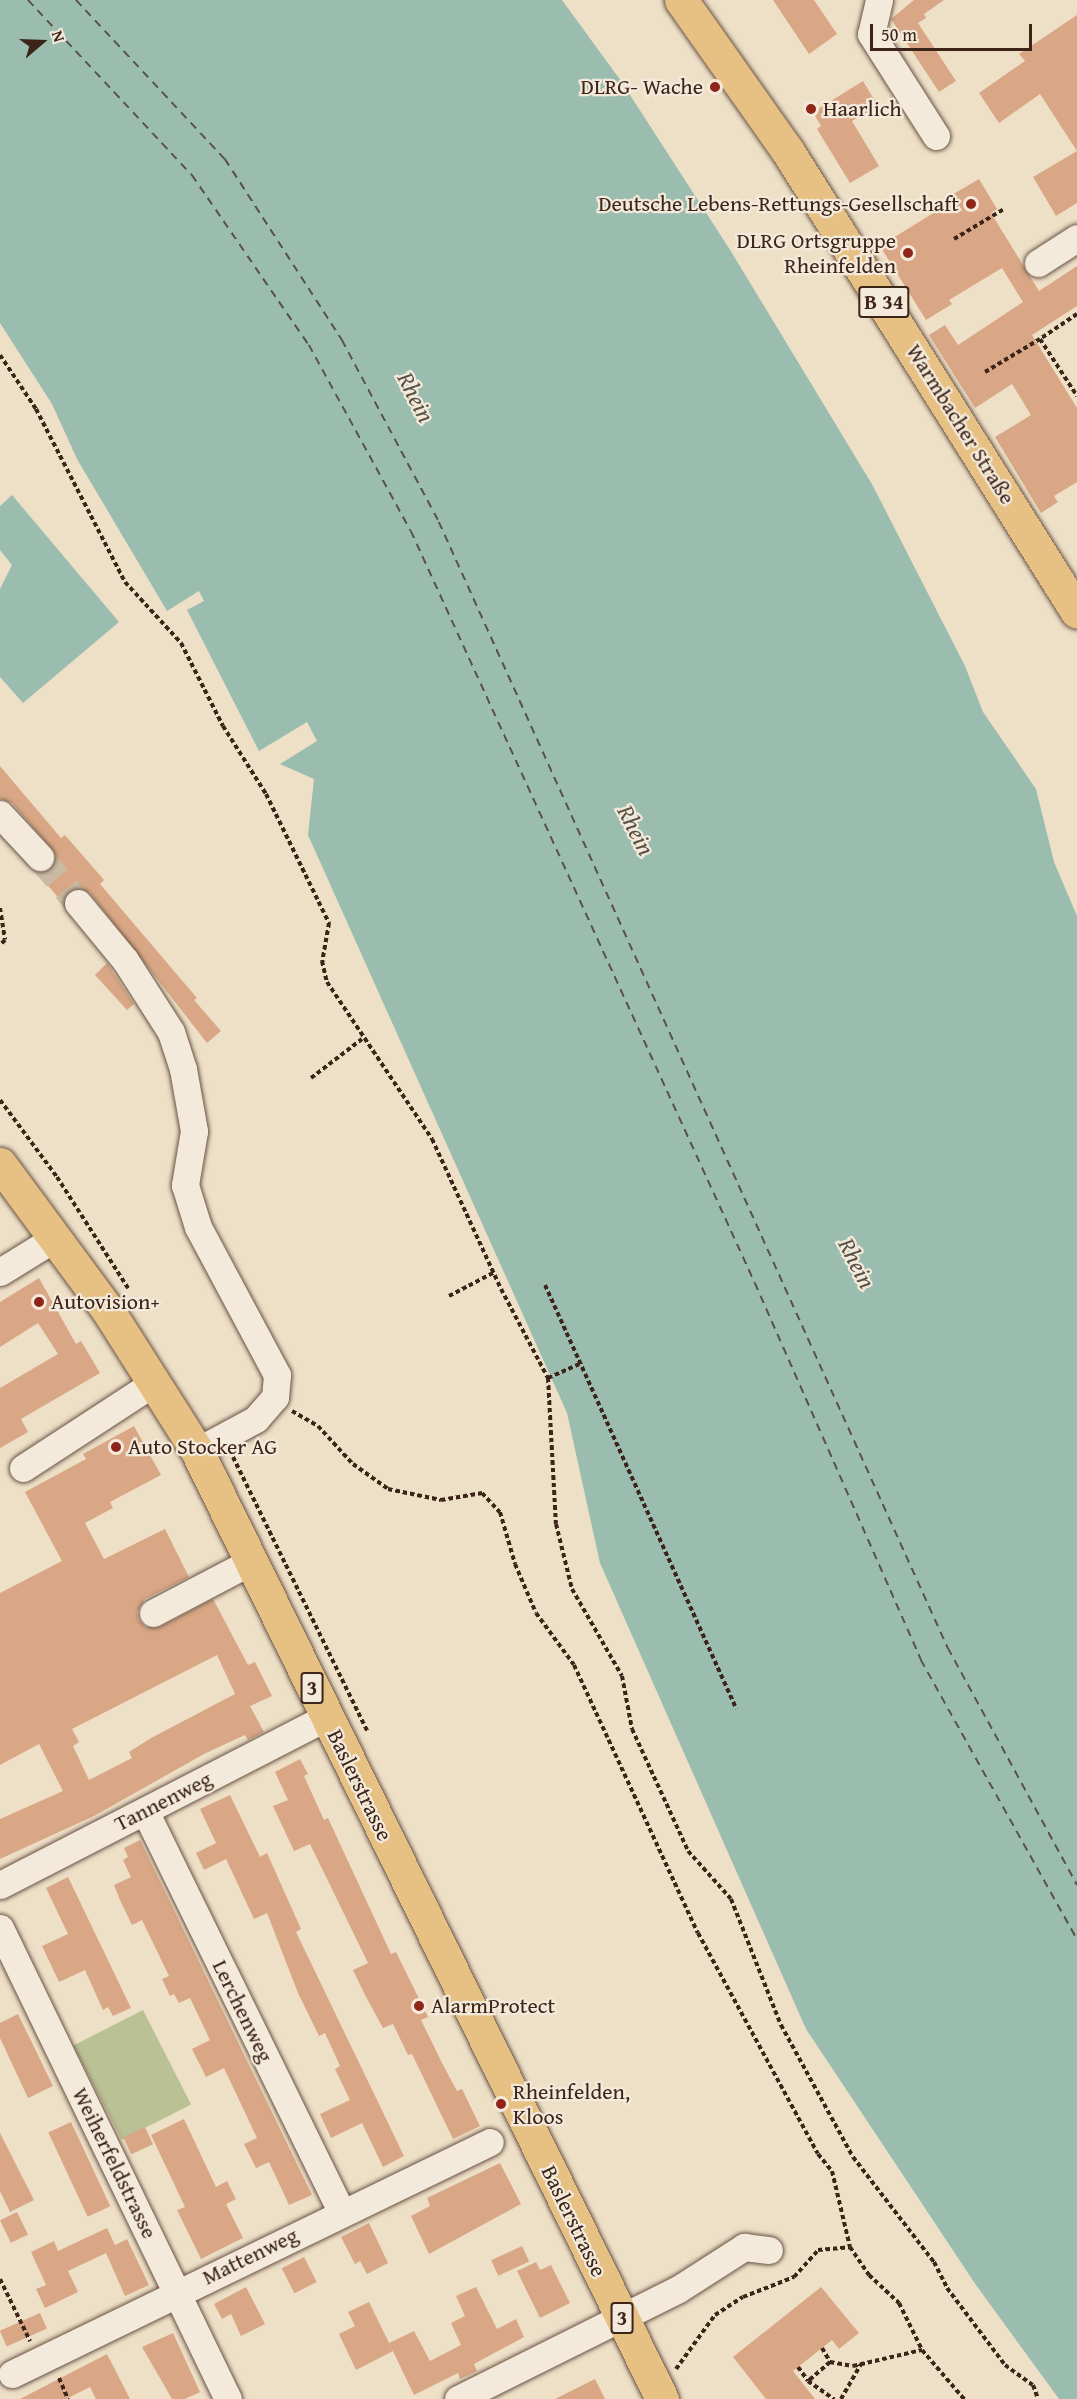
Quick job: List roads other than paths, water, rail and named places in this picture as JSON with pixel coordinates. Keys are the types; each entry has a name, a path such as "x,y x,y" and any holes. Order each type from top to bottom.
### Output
{"main road":[{"name":"Warmbacher Straße","path":"681,0 787,150 1077,612"},
{"name":"Baslerstrasse","path":"0,1164 55,1238 155,1382 197,1451 621,2315 667,2385"}],"street":[{"path":"879,0 872,34 936,136"},
{"path":"1038,263 1077,238"},
{"path":"0,814 40,857"},
{"path":"78,903 125,960 171,1032 183,1069 194,1131 185,1185 198,1227 277,1375 275,1397 256,1419 197,1451"},
{"path":"0,1272 55,1238"},
{"path":"23,1468 155,1382"},
{"path":"153,1613 252,1561"},
{"name":"Tannenweg","path":"0,1885 327,1717"},
{"name":"Lerchenweg","path":"145,1811 341,2211"},
{"name":"Weiherfeldstrasse","path":"0,1928 228,2399"},
{"name":"Mattenweg","path":"12,2374 341,2211 490,2142"},
{"path":"458,2399 621,2315 677,2290 744,2247 769,2250"}],"water":[{"name":"Rhein","path":"0,0 562,0 621,81 732,253 873,486 965,666 983,712 1036,789 1054,862 1077,916 1077,2399 1059,2399 976,2285 806,2029 600,1563 567,1413 308,835 314,779 280,764 317,741 307,722 259,751 187,610 204,601 199,591 167,611 77,459 52,404 0,323"},
{"path":"12,495 119,622 23,703 0,677 0,589 12,565 0,550 0,506"}],"tunnel":[{"path":"40,857 78,903"}],"place":[{"name":"DLRG- Wache","path":"715,87"},
{"name":"Haarlich","path":"811,109"},
{"name":"Deutsche Lebens-Rettungs-Gesellschaft","path":"971,204"},
{"name":"DLRG Ortsgruppe Rheinfelden","path":"908,253"},
{"name":"Autovision+","path":"39,1302"},
{"name":"Auto Stocker AG","path":"116,1447"},
{"name":"AlarmProtect","path":"419,2006"},
{"name":"Rheinfelden, Kloos","path":"501,2104"}]}
